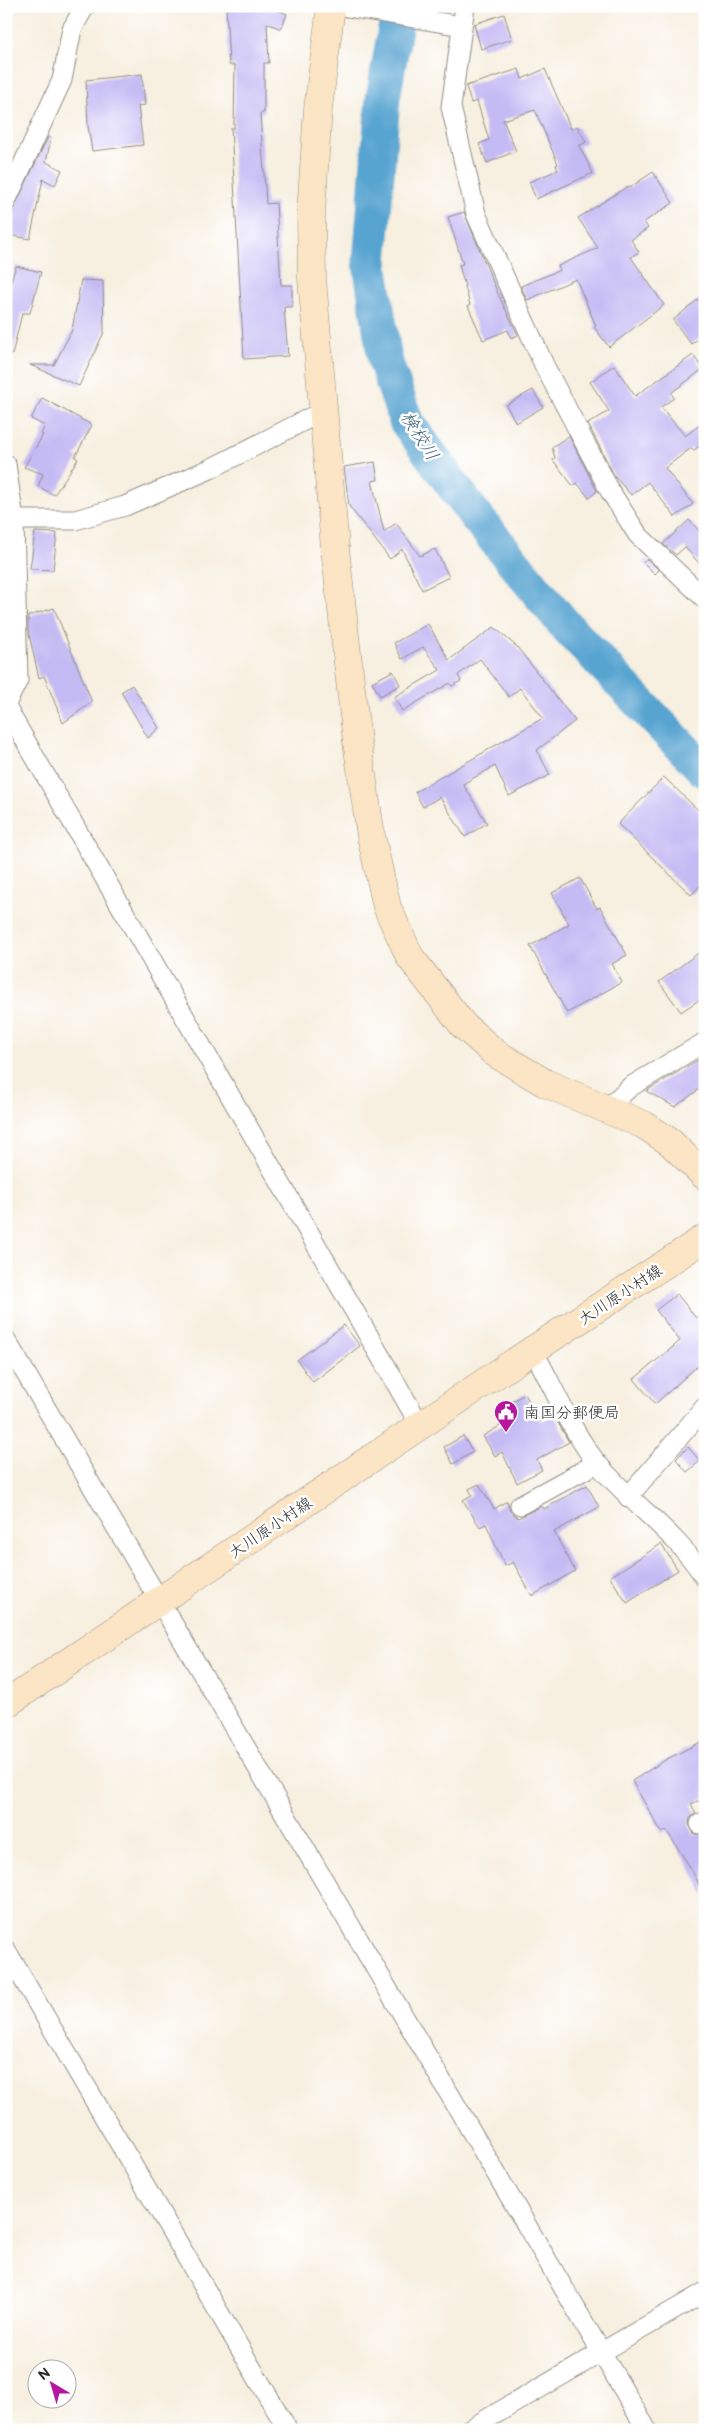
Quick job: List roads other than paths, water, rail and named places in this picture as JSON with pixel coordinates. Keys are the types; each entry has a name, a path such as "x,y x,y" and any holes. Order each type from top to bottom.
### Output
{"street":[{"path":"6,201 62,80 72,30 85,6"},
{"path":"465,6 454,25 451,107 476,214 545,367 610,491 638,535 705,599"},
{"path":"454,25 339,7 318,109 311,213 312,279 335,548 357,742 371,836 387,907 410,958 463,1025 495,1053 544,1082 644,1125 700,1163"},
{"path":"14,520 75,520 125,506 210,469 323,411"},
{"path":"6,464 14,520 18,680 6,706 420,1425"},
{"path":"606,1110 630,1087 705,1042"},
{"name":"大川原小村線","path":"6,1704 534,1349 705,1238"},
{"path":"6,1340 603,2352 647,2430"},
{"path":"534,1349 580,1439 597,1463 628,1497 686,1551 702,1570"},
{"path":"628,1497 705,1407"},
{"path":"520,1505 597,1463"},
{"path":"6,1950 288,2430"},
{"path":"468,2430 705,2292"}],"waterway":[{"name":"検校川","path":"399,6 383,98 370,263 385,360 406,421 474,514 565,625 705,771"}],"place":[{"name":"南国分郵便局","path":"506,1433"}]}
